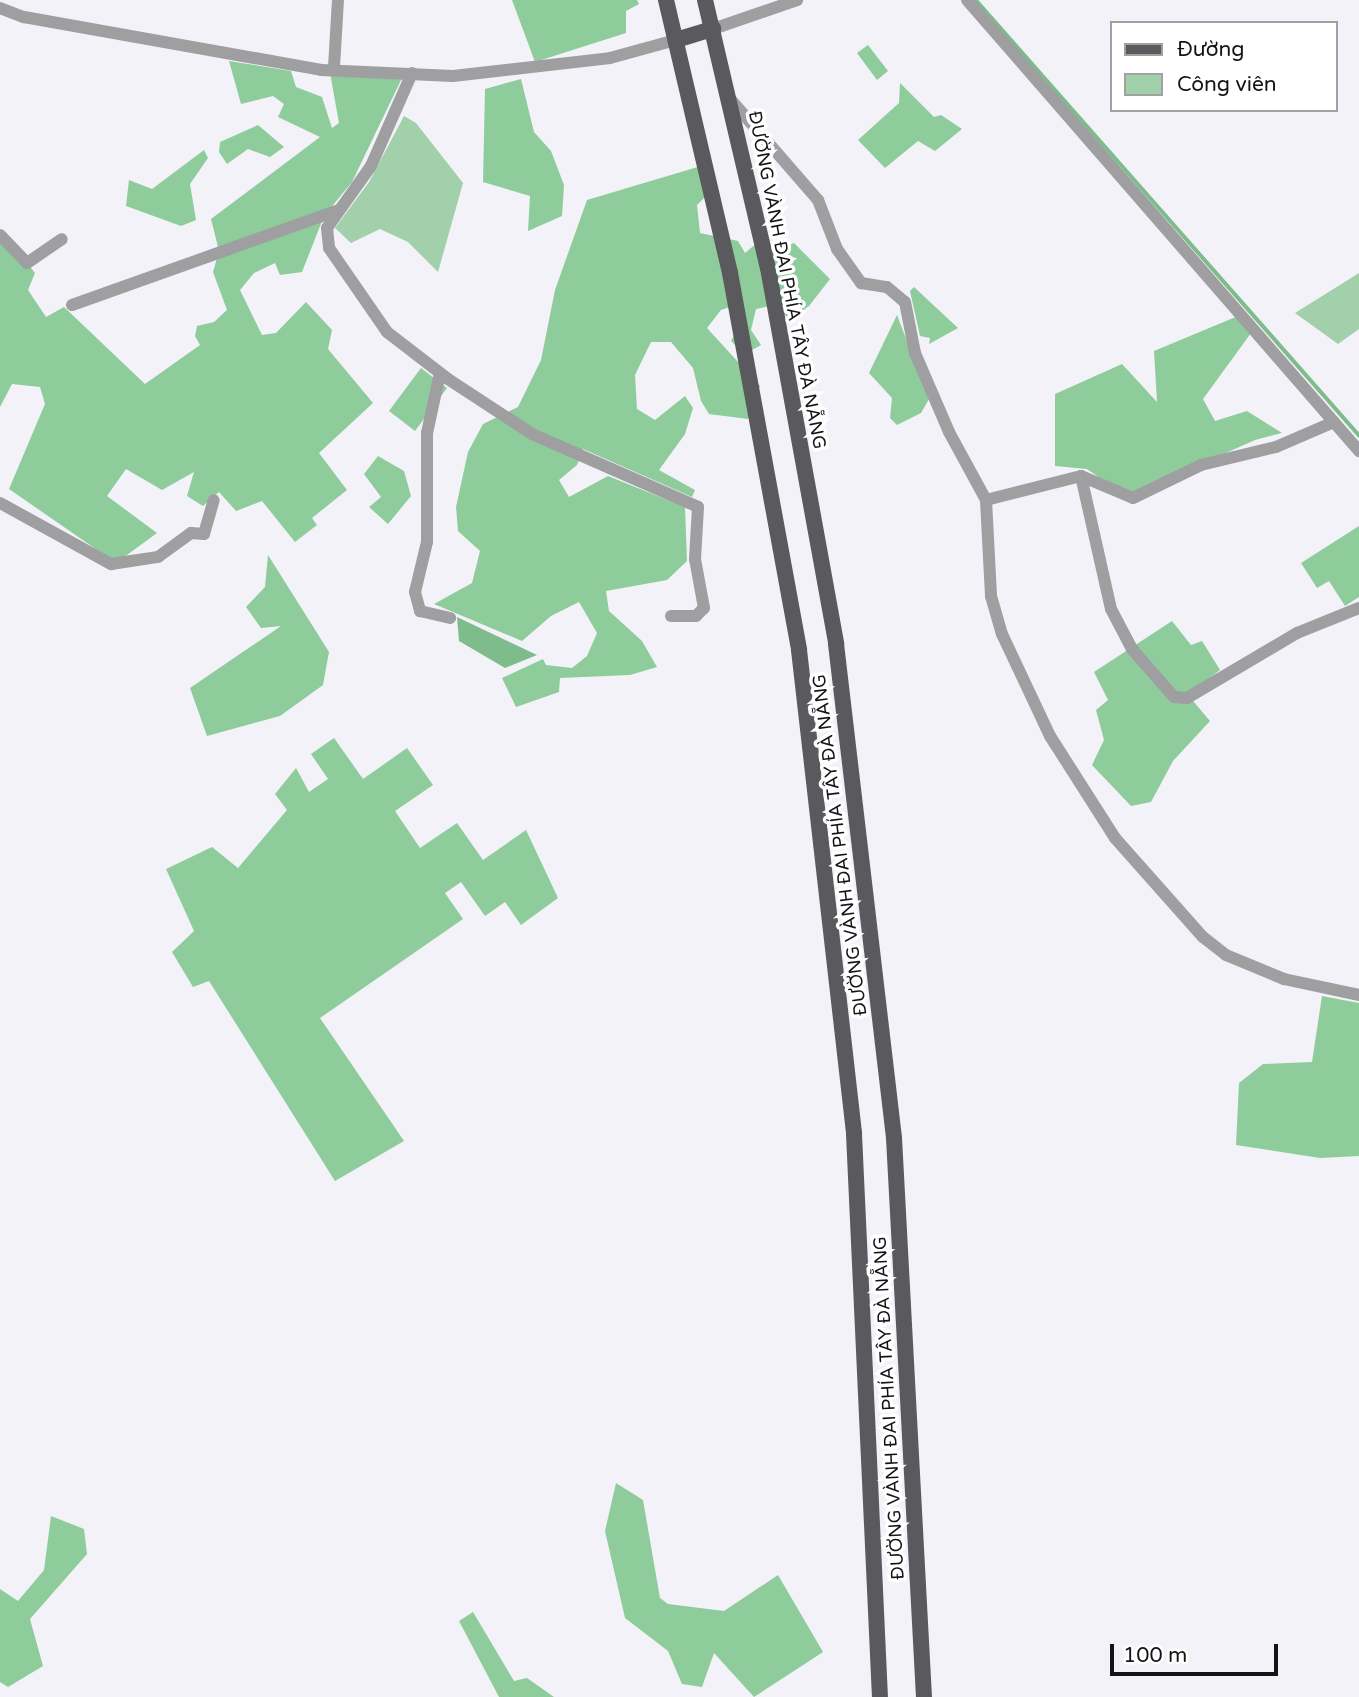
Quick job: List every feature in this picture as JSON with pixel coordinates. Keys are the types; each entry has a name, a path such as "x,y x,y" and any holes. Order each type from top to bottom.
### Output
{"main road":[{"name":"ĐƯỜNG VÀNH ĐAI PHÍA TÂY ĐÀ NẴNG","path":"666,0 730,273 799,650 854,1134 880,1697"},
{"name":"ĐƯỜNG VÀNH ĐAI PHÍA TÂY ĐÀ NẴNG","path":"705,0 731,100 768,268 836,644 894,1138 924,1697"},
{"path":"676,40 713,29"}],"street":[{"path":"334,68 338,0"},
{"path":"713,29 797,0"},
{"path":"967,0 1359,451"},
{"path":"0,8 24,17 321,70 334,68 453,76 610,58 676,40"},
{"path":"412,73 371,166 327,228 329,248 387,332 440,373 533,434 698,507 695,559 704,608 696,616 671,616"},
{"path":"731,100 818,200 837,249 862,283 887,287 905,302 915,352 949,432 986,500 991,596 1002,634 1050,736 1115,838 1203,937 1226,955 1284,979 1359,995"},
{"path":"72,304 339,210"},
{"path":"0,235 27,263 62,239"},
{"path":"440,373 427,433 427,542 415,592 420,611 450,618"},
{"path":"986,500 1081,476 1133,498 1201,465 1276,447 1334,422"},
{"path":"1081,476 1111,609 1132,649 1174,697 1187,698 1297,633 1359,607"},
{"path":"0,503 111,564 158,556 191,533 204,534 214,500"}],"green space":[{"path":"404,116 416,123 463,183 438,272 408,242 380,229 351,243 335,228 369,182"},
{"path":"1359,273 1359,329 1338,344 1295,313"}],"shaded area":[{"path":"512,0 637,0 639,4 626,11 626,33 535,62"},
{"path":"868,45 888,71 877,80 857,53"},
{"path":"229,61 291,71 296,87 322,97 332,128 339,123 330,73 402,78 352,182 324,216 302,272 280,275 275,263 254,273 240,290 262,335 276,333 306,302 332,330 328,349 373,403 319,453 347,490 312,518 317,525 295,542 262,501 236,511 219,492 203,506 187,496 194,472 162,490 126,469 107,496 157,533 116,563 9,489 45,404 40,387 12,384 0,407 0,229 35,273 28,290 46,317 64,307 145,384 200,345 195,336 197,326 214,322 227,310 213,272 219,251 211,219 320,137 278,117 284,104 273,96 241,104"},
{"path":"521,79 534,132 551,151 564,185 562,216 528,231 530,196 483,182 485,89"},
{"path":"900,83 934,117 941,115 962,129 935,151 918,141 885,168 858,140 899,103"},
{"path":"258,125 284,147 270,157 248,149 227,164 219,152 220,142"},
{"path":"204,150 208,158 190,184 196,220 181,226 126,206 129,180 152,189"},
{"path":"701,166 710,192 697,205 700,233 738,241 745,253 764,237 771,252 794,243 830,279 809,306 791,319 770,306 756,309 751,330 761,345 745,354 731,341 745,313 739,304 721,310 707,328 760,386 748,419 709,414 701,401 693,368 671,342 651,342 635,375 637,409 655,420 685,396 693,408 685,434 659,470 695,490 692,497 583,449 577,465 559,480 569,497 608,476 685,507 687,561 667,580 606,591 609,611 642,641 657,667 630,675 560,678 559,692 516,707 502,678 543,659 546,665 572,668 587,656 597,633 579,602 551,616 522,641 434,604 472,583 480,551 458,531 456,507 468,452 483,424 518,407 541,360 555,290 587,200"},
{"path":"914,287 958,328 929,344 930,338 920,336 910,291"},
{"path":"897,315 929,399 921,413 897,425 890,418 892,398 869,373"},
{"path":"1238,316 1254,329 1203,399 1215,421 1247,411 1282,433 1255,440 1127,497 1087,469 1055,466 1055,394 1122,364 1157,402 1154,351"},
{"path":"421,368 447,388 415,431 389,411"},
{"path":"378,456 404,471 411,496 388,524 369,507 381,497 364,474"},
{"path":"1359,526 1359,597 1345,606 1329,581 1317,588 1301,563"},
{"path":"268,555 329,652 323,685 280,716 207,736 190,688 281,626 261,628 246,607 265,587"},
{"path":"457,617 537,655 505,668 459,641"},
{"path":"1172,621 1191,645 1202,641 1220,670 1188,695 1210,721 1173,761 1151,802 1131,806 1092,765 1104,740 1096,710 1108,700 1094,672"},
{"path":"334,738 363,779 407,748 433,785 395,811 420,848 457,823 483,860 526,830 558,898 521,925 505,902 485,916 461,882 445,893 463,919 320,1018 404,1141 335,1181 209,981 193,987 172,952 194,931 166,869 212,847 238,868 287,810 275,794 296,768 309,792 328,779 311,754"},
{"path":"1322,996 1359,1003 1359,1156 1320,1158 1236,1145 1239,1083 1263,1064 1312,1062"},
{"path":"616,1483 643,1500 660,1598 668,1604 724,1611 778,1575 823,1652 754,1697 714,1653 702,1687 682,1684 668,1651 625,1618 605,1531"},
{"path":"51,1516 84,1529 87,1554 30,1619 43,1666 8,1687 0,1682 0,1589 18,1601 44,1570"},
{"path":"473,1612 514,1681 527,1678 554,1697 499,1697 459,1621"}],"waterway":[{"path":"976,0 1359,435"}]}
